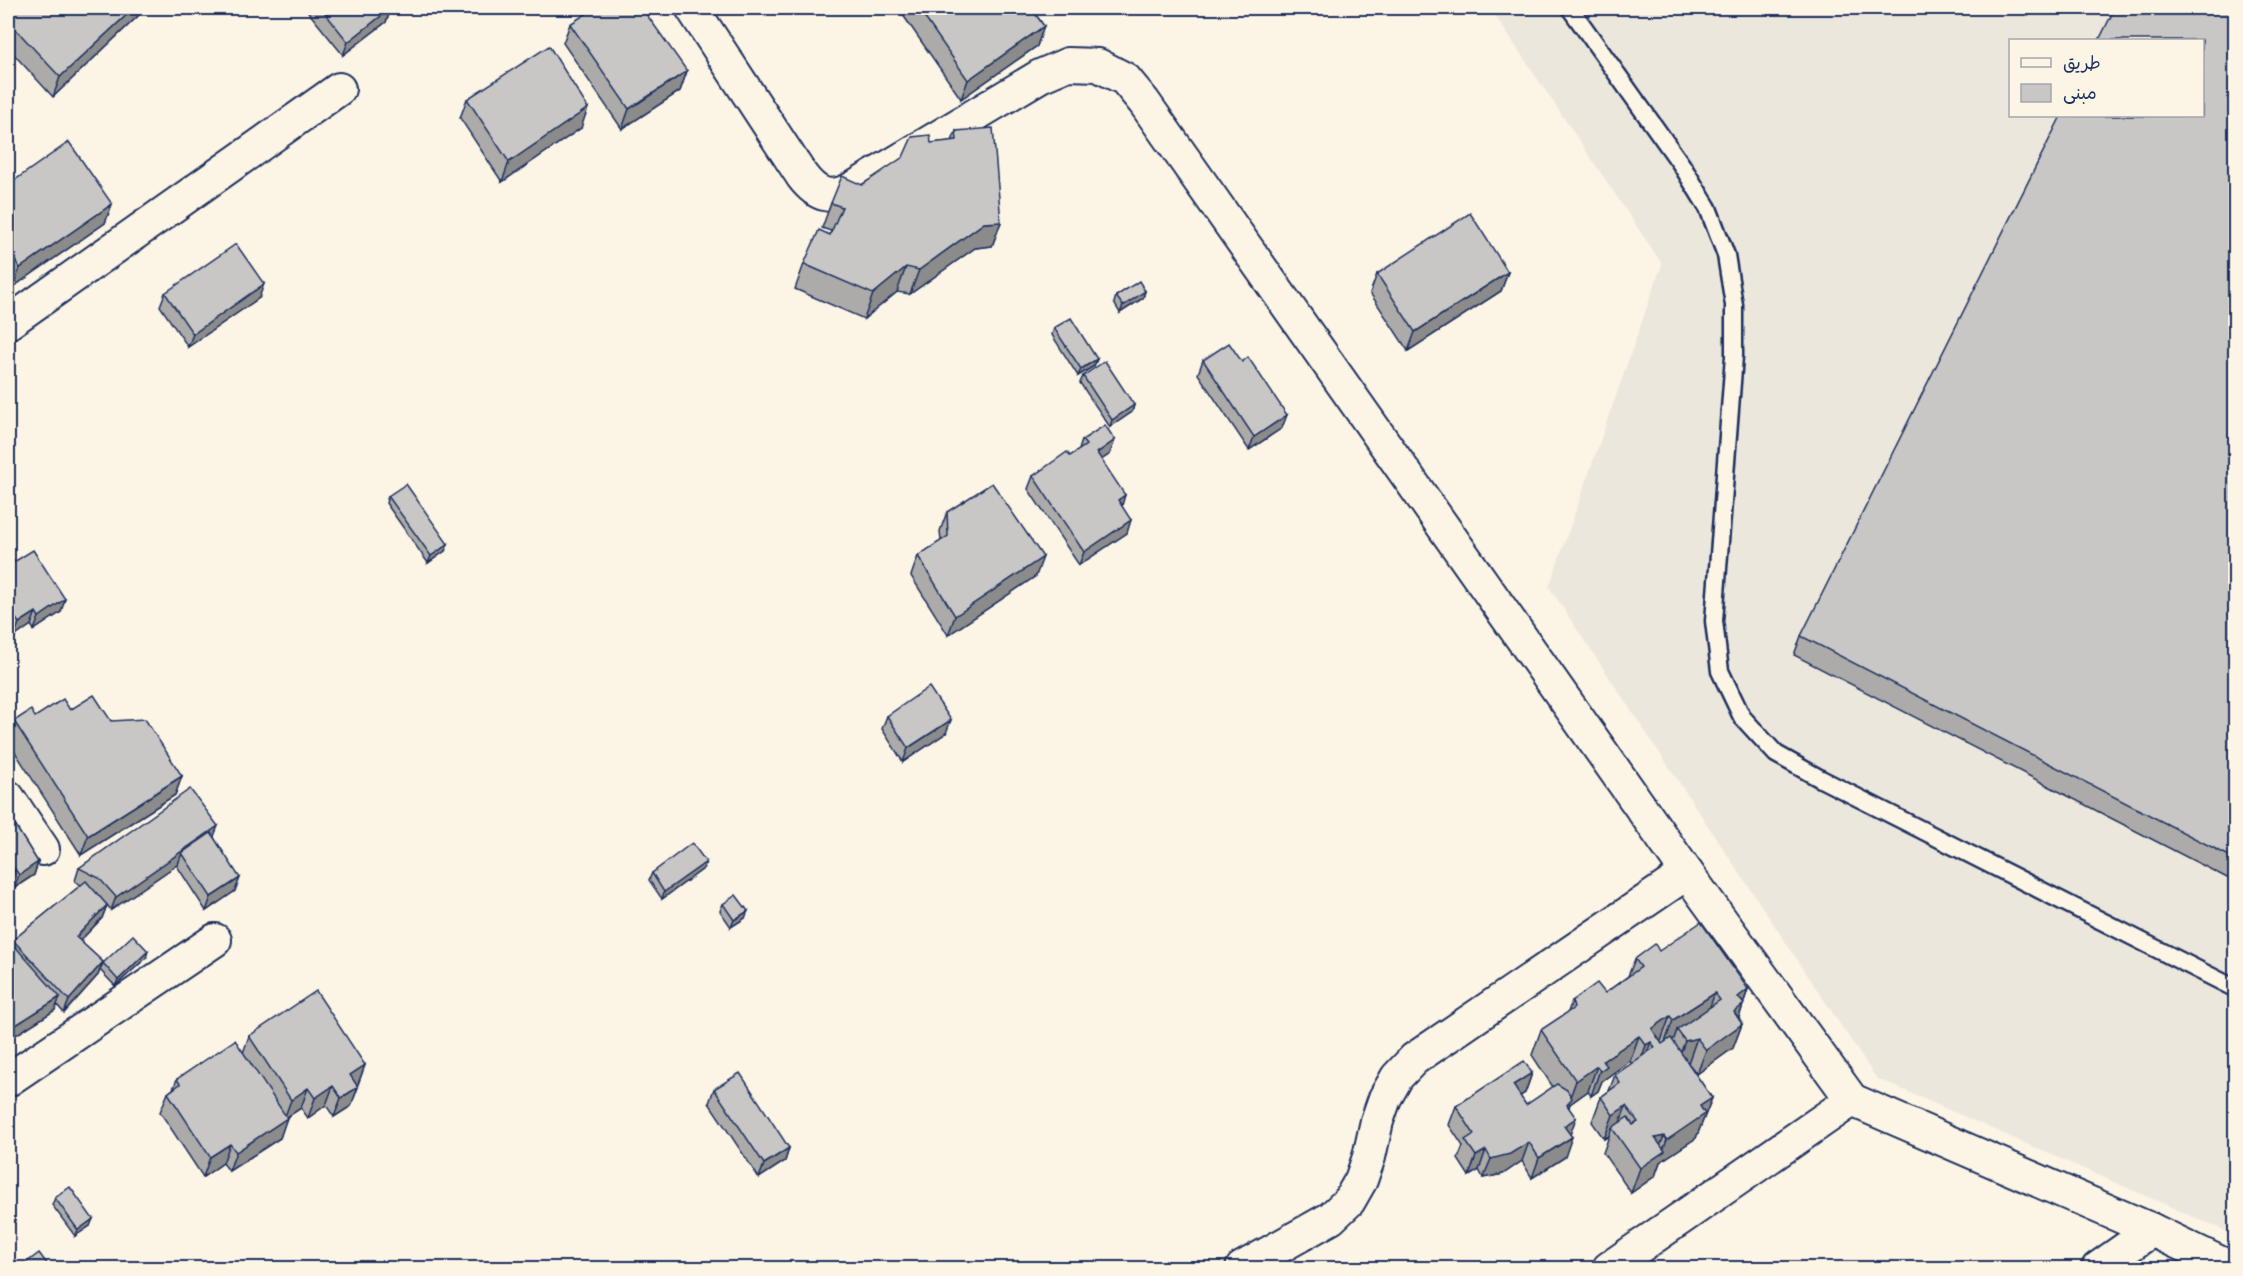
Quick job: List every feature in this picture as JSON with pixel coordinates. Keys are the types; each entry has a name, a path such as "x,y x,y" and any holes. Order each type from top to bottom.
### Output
{"street":[{"path":"692,8 801,176 811,188 825,195 842,194 1040,76 1068,64 1098,65 1125,79 1144,102 1687,873 1852,1101 2152,1230 2231,1269"},
{"path":"8,323 339,88"},
{"path":"8,797 43,849"},
{"path":"1242,1269 1331,1218 1349,1201 1362,1180 1385,1098 1397,1077 1414,1059 1687,873"},
{"path":"8,1080 215,940"},
{"path":"1609,1269 1852,1101"},
{"path":"2098,1269 2152,1230"}],"lane":[{"path":"1570,8 1682,164 1708,208 1726,255 1734,305 1734,356 1714,621 1720,671 1742,717 1776,754 1821,780 2235,989"}],"shaded area":[{"path":"1490,8 2235,8 2235,1235 1876,1078 1549,587 1662,264"}],"building":[{"path":"8,8 134,8 60,77 8,21"},
{"path":"321,8 391,8 348,42"},
{"path":"595,8 642,8 687,71 629,109 570,24"},
{"path":"918,8 1031,8 1044,26 968,80"},
{"path":"2115,8 2235,8 2235,859 1801,636 2060,117 2204,117 2204,39 2100,39"},
{"path":"549,46 588,108 509,162 467,99"},
{"path":"993,128 1001,222 984,223 919,270 906,267 873,294 804,264 819,230 830,235 842,207 831,203 842,176 862,185 903,157 912,137 930,135 931,143 957,140 956,131"},
{"path":"69,142 112,204 20,268 8,250 8,185"},
{"path":"1470,213 1508,272 1415,332 1377,274"},
{"path":"236,244 264,284 193,334 165,293"},
{"path":"1139,281 1145,291 1123,306 1116,296"},
{"path":"1071,318 1097,359 1081,369 1054,328"},
{"path":"1229,343 1242,362 1248,357 1287,415 1254,437 1203,360"},
{"path":"1105,361 1134,405 1112,420 1083,376"},
{"path":"1105,425 1115,440 1097,453 1125,495 1118,500 1131,520 1084,552 1033,476 1067,452 1070,456 1086,445 1082,440"},
{"path":"992,483 1043,557 955,616 918,556 948,536 947,512"},
{"path":"406,484 448,544 431,556 388,496"},
{"path":"33,550 65,599 39,617 36,612 19,623 15,617 8,622 8,554 14,562"},
{"path":"929,687 951,720 908,748 887,716"},
{"path":"94,695 111,721 145,719 182,776 88,836 14,721 31,710 35,717 63,699 70,710"},
{"path":"190,789 218,826 116,897 99,878 79,868"},
{"path":"8,814 38,862 19,875 15,869 8,874"},
{"path":"211,833 240,878 211,897 182,853"},
{"path":"692,843 706,862 664,892 652,873"},
{"path":"86,881 107,905 76,937 103,962 69,1000 13,940"},
{"path":"736,895 748,911 734,920 723,904"},
{"path":"1701,922 1748,989 1738,997 1744,1004 1734,1012 1742,1024 1706,1050 1697,1038 1685,1041 1677,1030 1720,1000 1715,993 1673,1020 1670,1016 1652,1029 1662,1044 1671,1038 1712,1098 1700,1106 1705,1114 1667,1140 1664,1136 1655,1138 1665,1151 1640,1168 1612,1128 1628,1117 1633,1125 1638,1122 1626,1106 1613,1115 1601,1097 1620,1083 1615,1075 1655,1047 1651,1042 1646,1045 1639,1036 1603,1061 1607,1066 1600,1071 1597,1066 1576,1081 1541,1030 1574,1008 1572,1001 1597,983 1605,993 1641,967 1635,959 1655,944 1659,951"},
{"path":"133,935 148,951 118,980 103,963"},
{"path":"12,943 60,997 8,1030 8,947"},
{"path":"316,991 365,1065 350,1075 358,1087 341,1098 333,1086 315,1098 308,1088 291,1100 249,1036"},
{"path":"235,1040 287,1118 236,1152 230,1144 210,1157 168,1093 180,1084 177,1079"},
{"path":"1524,1061 1532,1073 1513,1085 1526,1105 1557,1084 1567,1090 1572,1098 1567,1105 1576,1118 1564,1126 1572,1137 1539,1158 1529,1142 1510,1154 1491,1159 1486,1150 1476,1156 1465,1140 1474,1134 1456,1106"},
{"path":"740,1073 789,1148 764,1164 714,1089"},
{"path":"70,1187 93,1219 78,1230 55,1198"},
{"path":"39,1253 48,1265 43,1269 18,1269"}]}
